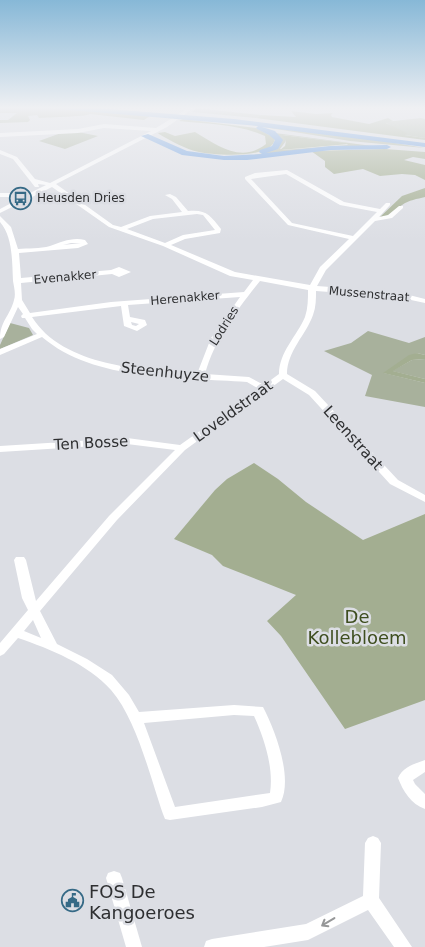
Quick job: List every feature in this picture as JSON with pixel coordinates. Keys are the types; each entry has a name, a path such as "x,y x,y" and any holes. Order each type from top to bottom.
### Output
{"highway":[{"path":"184,151 193,155 224,158 299,151"},
{"path":"189,151 214,156 240,156 264,151"}],"street":[{"path":"9,155 15,151"},
{"path":"0,210 117,151"},
{"path":"0,152 9,155 20,163 37,186 42,189 62,192"},
{"path":"355,238 290,224 247,178 255,175 288,172 342,204 382,212"},
{"path":"34,181 51,185 103,222 120,230 165,245 233,274 257,280 312,288 323,269 388,204"},
{"path":"0,194 30,195"},
{"path":"168,195 174,198 186,213"},
{"path":"375,219 390,217 401,207"},
{"path":"120,230 147,218 202,212 218,229 218,232 183,237 165,245"},
{"path":"0,337 4,319 18,300 15,251 10,232 1,220"},
{"path":"15,251 51,248"},
{"name":"Evenakker","path":"17,281 113,272"},
{"name":"Lodries","path":"200,376 207,354 245,294 257,280"},
{"name":"Mussenstraat","path":"312,288 373,292 425,301"},
{"name":"Loveldstraat","path":"0,651 113,518 182,448 279,377 310,314 312,288"},
{"name":"Herenakker","path":"25,316 124,303 245,294"},
{"name":"Steenhuyze","path":"18,300 25,316 41,335 57,346 74,354 106,365 152,374 250,380 264,388"},
{"path":"124,303 127,319"},
{"path":"0,353 41,335"},
{"name":"Leenstraat","path":"279,377 312,393 394,482 425,499"},
{"name":"Ten Bosse","path":"0,449 127,440 182,448"},
{"path":"20,560 28,598 52,647"},
{"path":"14,633 52,647 104,676 116,687 135,718 170,814 276,798 278,779 265,724 258,711 234,710 135,718"},
{"path":"425,766 413,771 405,778 409,788 425,804"},
{"path":"372,843 371,900 404,947"},
{"path":"114,878 134,947"},
{"path":"212,947 308,932 371,900"}],"green space":[{"path":"196,151 234,151 261,151 229,155"},
{"path":"267,151 310,151 241,157"},
{"path":"311,151 425,152 425,159 413,157 404,160 425,165 425,180 415,175 380,176 363,169 334,174 325,167 325,161"},
{"path":"425,188 425,197 407,202 390,215 379,218 402,196"},
{"path":"10,323 29,328 33,335 0,349 0,345"},
{"path":"368,331 409,343 425,337 425,355 417,353 384,373 425,383 425,407 365,396 372,375 324,351 351,343"},
{"path":"417,353 425,355 425,359 412,360 393,371 425,379 425,383 383,373 409,355"},
{"path":"425,359 425,379 392,371 412,360"},
{"name":"De Kollebloem","path":"254,463 278,479 306,502 363,540 425,514 425,700 345,729 281,636 267,621 296,595 223,566 212,555 174,539 215,490 227,479"}],"place":[{"name":"Heusden Dries","path":"21,198"},
{"name":"FOS De Kangoeroes","path":"73,901"}]}
